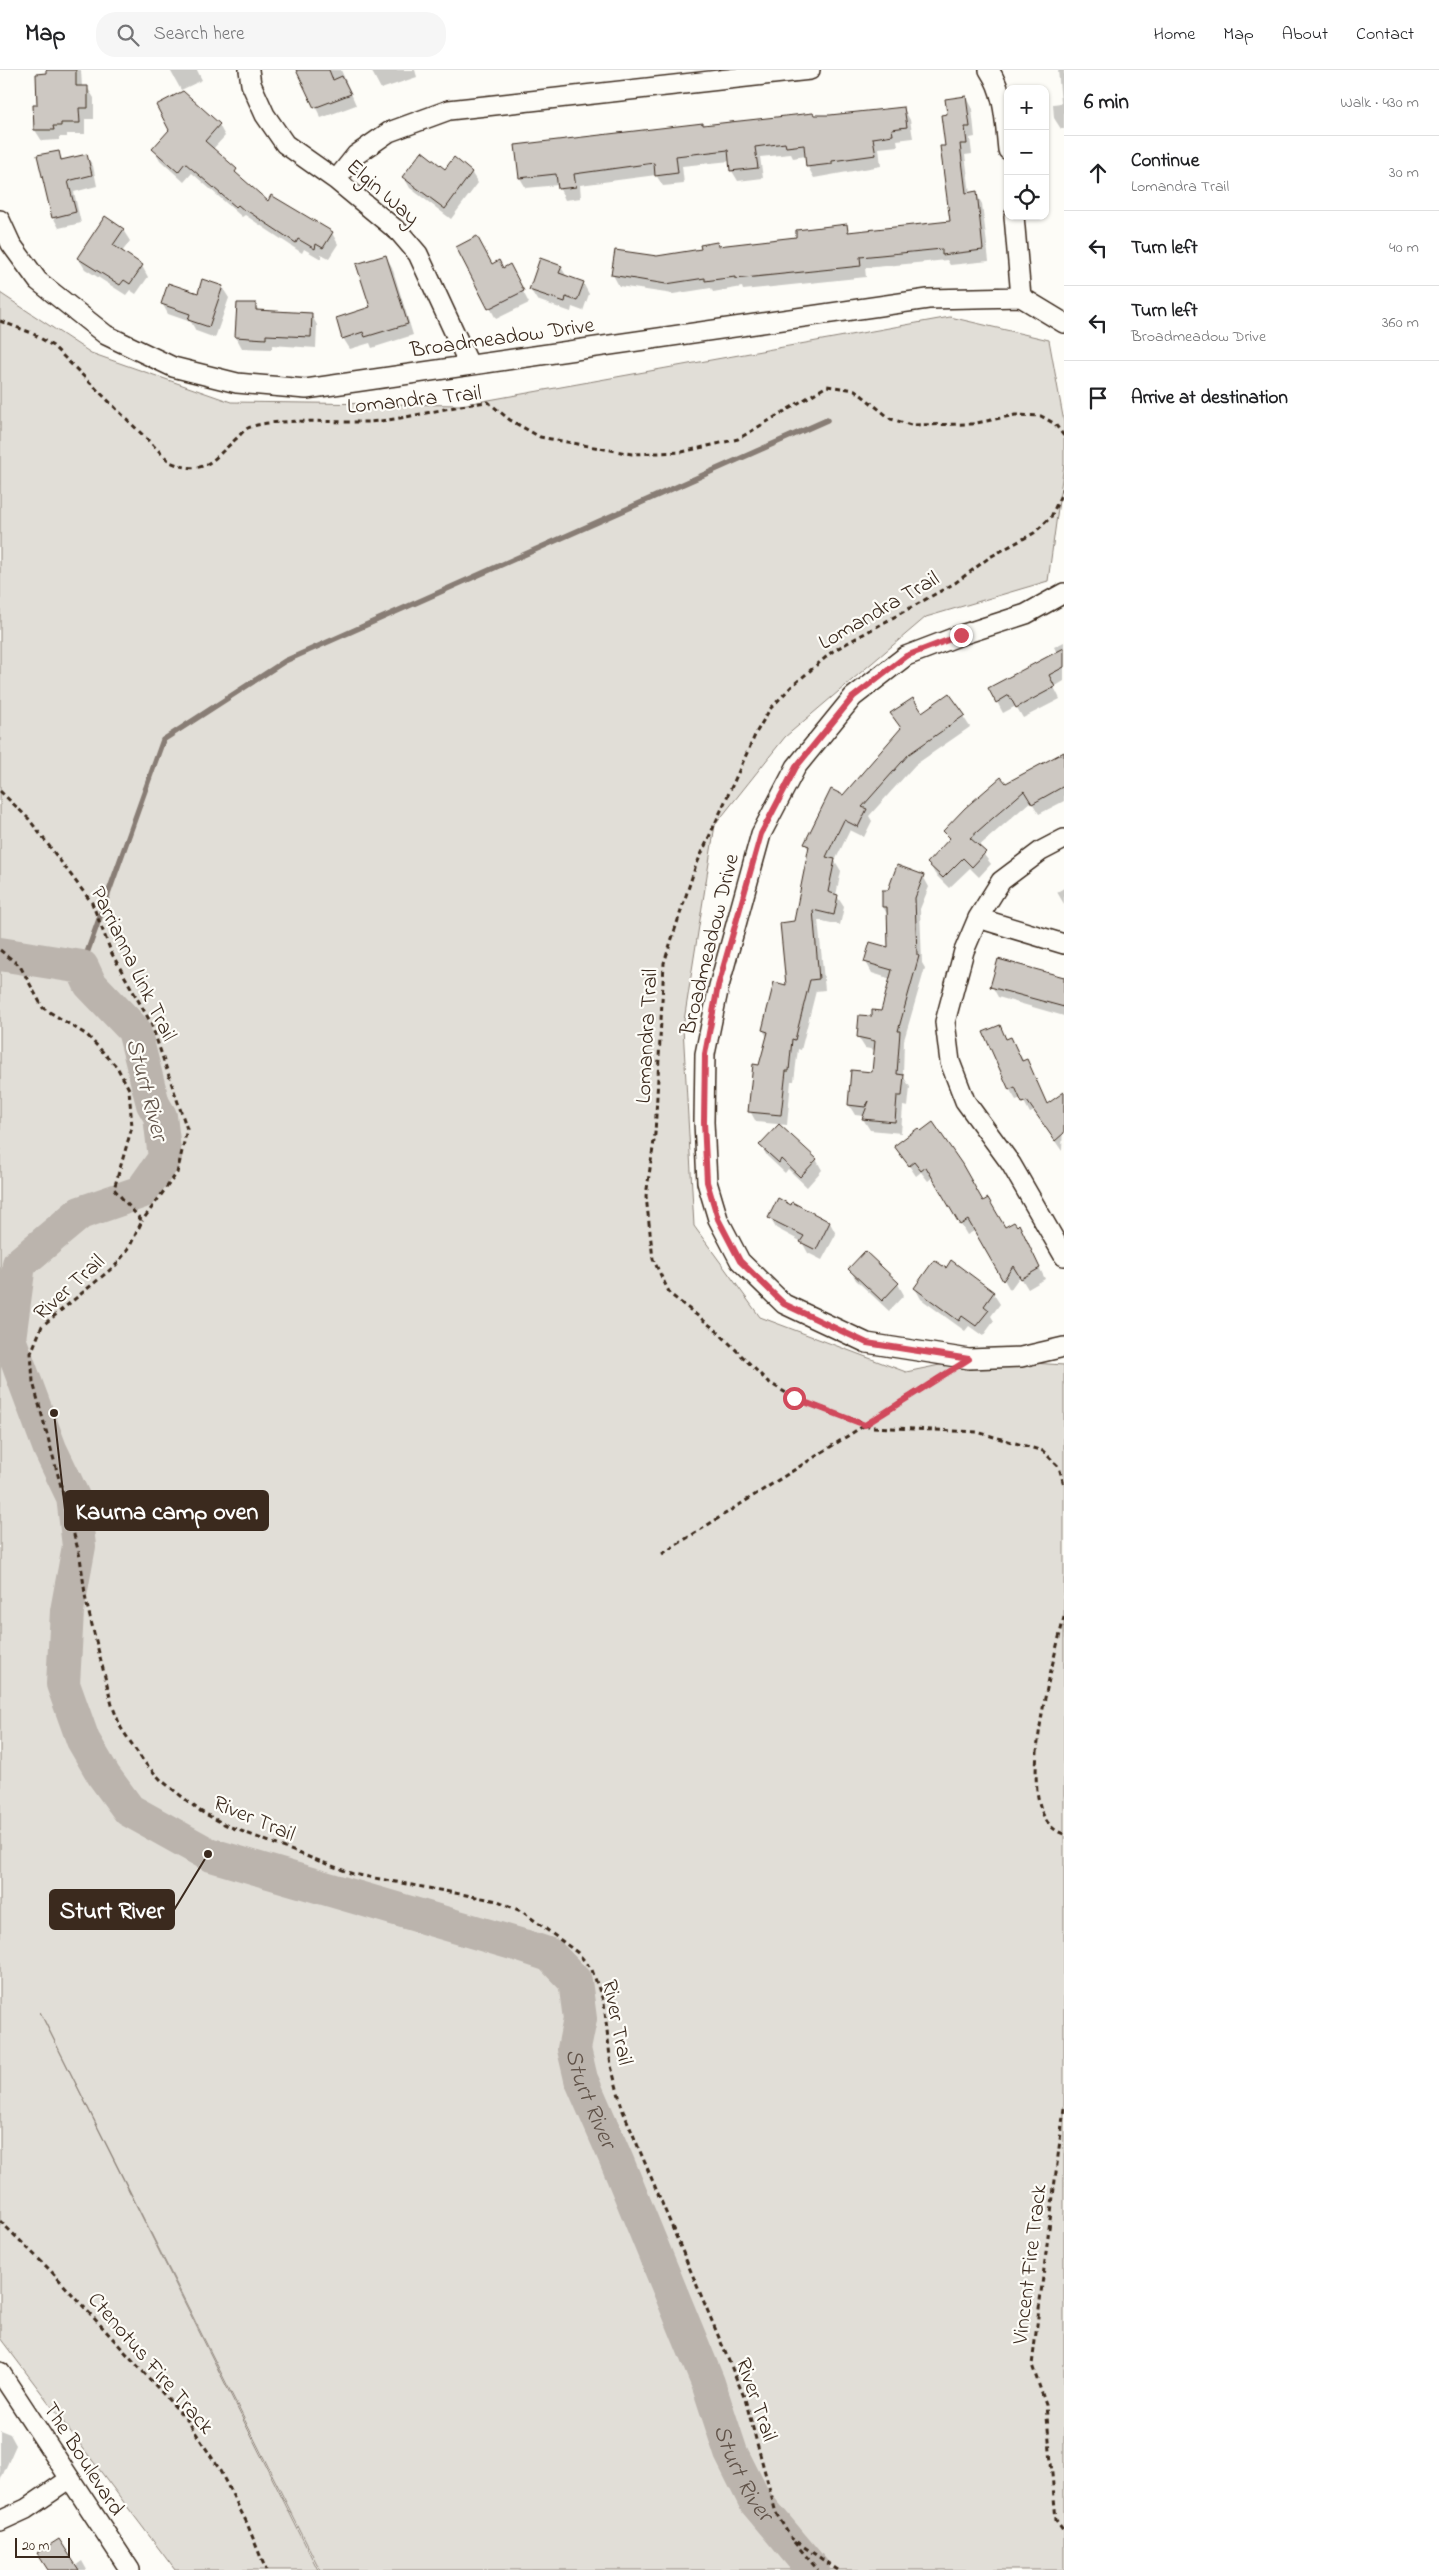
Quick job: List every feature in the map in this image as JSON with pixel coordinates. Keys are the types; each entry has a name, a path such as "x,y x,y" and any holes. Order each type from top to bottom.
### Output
{"street":[{"name":"Elgin Way","path":"249,70 251,84 266,115 285,144 336,180 400,233 418,254 469,364"},
{"path":"336,180 356,154 389,132 449,110 711,75 810,70"},
{"path":"989,70 996,81 1004,105 1006,130"},
{"name":"Broadmeadow Drive","path":"0,220 12,244 38,281 106,335 173,367 237,383 306,389 928,299 1021,297"},
{"path":"1014,220 1021,297 1064,323"},
{"name":"Broadmeadow Drive","path":"1064,593 1026,614 961,635 906,656 853,697 796,767 761,834 718,986 705,1054 704,1122 707,1182 718,1219 740,1261 784,1304 867,1343 969,1359 1021,1357 1064,1346"},
{"path":"1064,839 1040,851 1001,881 978,918 964,951 945,1022 950,1062 965,1101 1011,1164 1064,1256"},
{"path":"978,918 1064,944"},
{"name":"The Boulevard","path":"0,2372 130,2570"},
{"path":"0,2521 26,2509 70,2479"}],"path":[{"name":"Lomandra Trail","path":"0,321 32,333 53,346 170,462 186,469 203,468 247,428 267,423 370,422 427,414 462,405 488,402 510,420 540,437 632,454 682,452 738,439 827,386 855,390 890,419 911,425 972,424 1015,415 1041,416 1054,424 1064,436"},
{"name":"Lomandra Trail","path":"1064,488 1051,517 1034,533 990,557 955,583 833,651 791,686 770,709 756,733 695,868 664,963 655,1134 646,1196 653,1260 670,1294 717,1330 766,1381 794,1398 865,1425 978,1432 1043,1450 1059,1467 1064,1485"},
{"name":"Parrianna Link Trail","path":"0,791 28,818 92,903 112,954 151,1023 187,1129 177,1173 142,1221"},
{"path":"0,950 20,966 43,1008 87,1035 117,1067 129,1089 132,1127 114,1189 142,1221"},
{"name":"River Trail","path":"142,1221 129,1248 116,1265 42,1326 31,1353 33,1382 80,1557 86,1601 112,1705 121,1728 144,1762 161,1780 200,1811 228,1826 353,1874 498,1902 523,1912 583,1959 592,1970 604,2003 610,2066 623,2111 745,2399 776,2513 791,2538 838,2570"},
{"path":"662,1554 969,1359"},
{"path":"1064,1616 1037,1743 1035,1773 1042,1813 1055,1832 1064,1834"},
{"name":"Vincent Fire Track","path":"1064,2108 1032,2365 1046,2405 1056,2520 1064,2531"},
{"name":"Ctenotus Fire Track","path":"0,2221 51,2270 188,2421 226,2482 246,2521 266,2570"},
{"path":"791,2538 818,2570"}],"shaded area":[{"path":"0,293 91,353 231,402 461,405 950,317 1049,340 1064,422 1064,464 1048,581 926,617 785,737 715,825 683,1027 694,1226 760,1317 906,1372 969,1359 1064,1365 1064,2570 320,2570 40,2012 318,2570 175,2570 0,2338"}],"building":[{"path":"46,70 76,70 76,86 88,86 88,108 79,108 80,123 61,123 61,126 53,126 54,130 34,130 33,105 37,105 36,74 46,73"},
{"path":"296,70 329,70 333,80 342,76 351,94 314,108"},
{"path":"183,91 220,124 205,141 237,169 235,172 268,201 271,195 333,232 323,248 316,244 315,249 298,239 296,243 238,205 236,207 185,163 178,172 152,149 169,130 156,105"},
{"path":"966,96 970,127 965,127 967,144 960,144 966,193 977,191 983,250 942,255 942,249 860,257 861,266 735,279 735,277 705,281 705,278 666,284 611,275 615,250 657,256 701,249 700,245 717,242 718,246 796,237 796,230 847,224 848,232 950,221 940,146 945,146 941,115 947,114 945,99"},
{"path":"904,107 907,127 892,129 893,135 873,138 876,155 832,161 832,164 806,167 804,145 786,147 785,143 755,147 758,168 730,171 728,150 676,156 678,173 655,176 654,163 574,174 576,187 558,189 556,174 519,178 515,145 703,123 703,125 813,113 814,115 830,115"},
{"path":"59,151 61,160 87,154 92,175 68,181 76,212 52,218 37,155"},
{"path":"422,151 445,169 454,157 472,172 445,209 402,177"},
{"path":"105,216 124,229 113,245 143,265 130,284 124,280 120,285 77,258"},
{"path":"477,236 492,264 499,260 503,268 510,264 524,291 488,309 456,247"},
{"path":"386,255 408,324 365,337 363,332 342,339 336,318 370,307 356,264"},
{"path":"540,258 562,266 559,273 584,282 577,301 566,297 565,302 529,290"},
{"path":"202,279 223,286 209,327 188,320 190,314 161,304 168,283 198,293"},
{"path":"237,303 256,303 256,310 312,313 311,337 266,335 266,339 235,337"},
{"path":"1064,648 1064,667 1049,675 1055,687 1016,708 1009,695 996,703 988,688"},
{"path":"949,693 965,715 909,754 862,807 867,809 858,827 844,820 826,857 835,859 828,892 838,895 834,915 813,910 819,979 810,980 795,1040 792,1039 789,1071 786,1071 781,1115 748,1112 753,1064 759,1065 768,1032 762,1030 774,982 786,985 780,923 794,921 809,846 804,844 831,789 843,795 901,728 890,713 913,698 922,712"},
{"path":"1064,752 1064,786 1032,804 1024,791 970,838 986,852 972,867 963,858 943,878 927,863 950,838 943,831 965,808 1001,777 1006,783"},
{"path":"897,865 924,875 915,898 917,955 919,956 898,1031 900,1031 897,1074 904,1075 902,1096 897,1096 895,1122 862,1119 869,1101 865,1107 848,1105 851,1070 872,1072 875,1041 857,1037 859,1015 872,1016 872,1010 881,1011 892,970 864,962 870,942 888,947 887,907 882,907 882,890 888,890"},
{"path":"998,959 1064,977 1064,1007 990,987"},
{"path":"1000,1025 1006,1039 1011,1037 1022,1061 1027,1059 1047,1104 1064,1092 1064,1133 1055,1141 1027,1101 1022,1103 1015,1087 1009,1090 983,1032"},
{"path":"933,1122 962,1164 983,1201 988,1198 1005,1227 1014,1222 1017,1226 1019,1224 1040,1268 1021,1279 1013,1266 1003,1281 968,1220 960,1225 926,1167 921,1171 914,1162 909,1166 894,1146 918,1128 921,1131"},
{"path":"779,1124 817,1159 800,1177 781,1159 779,1163 759,1145"},
{"path":"778,1198 791,1205 792,1202 830,1222 816,1250 800,1242 804,1236 768,1218"},
{"path":"865,1251 899,1283 882,1301 848,1269"},
{"path":"934,1260 946,1268 951,1260 994,1292 984,1306 989,1310 976,1326 962,1316 959,1321 914,1288"},
{"path":"59,2539 79,2570 48,2570 37,2553"}],"waterway":[{"path":"82,967 163,740 285,661 827,420"},
{"name":"Sturt River","path":"0,954 82,967 90,984 134,1030 153,1104 160,1116 165,1158 141,1192 80,1213 19,1264 9,1339 50,1449 73,1497 79,1546 67,1611 63,1684 83,1740 104,1776 129,1810 208,1854 550,1955 575,1981 580,2019 574,2049 581,2079 708,2383 731,2453 755,2501 813,2570"}],"place":[{"name":"Kaurna camp oven","path":"54,1413"},
{"name":"Sturt River","path":"208,1854"}],"route":[{"path":"794,1398 865,1425 969,1359 867,1343 784,1304 740,1261 718,1219 707,1182 704,1122 705,1054 718,986 761,834 796,767 853,697 906,656 961,635"}]}
